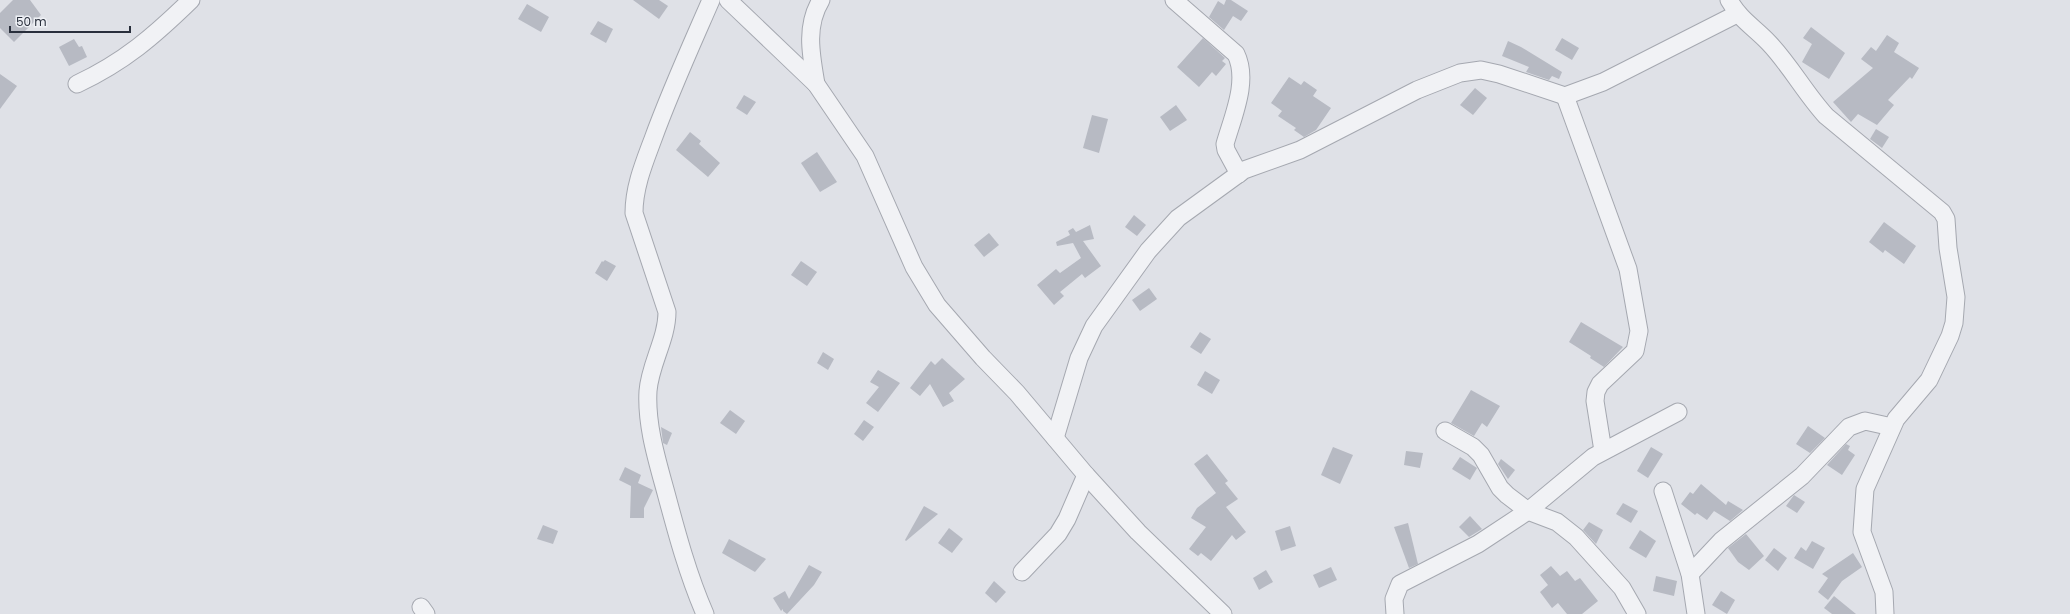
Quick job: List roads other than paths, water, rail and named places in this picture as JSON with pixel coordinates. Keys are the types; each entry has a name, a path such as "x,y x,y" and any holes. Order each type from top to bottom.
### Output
{"street":[{"path":"77,84 105,71 128,55 156,33 191,0"},
{"path":"705,614 683,555 653,444 648,391 654,365 667,328 667,312 634,213 634,200 639,177 668,97 711,0"},
{"path":"728,0 816,84 865,156 914,267 937,305 983,358 1017,393 1086,475 1138,532 1223,614"},
{"path":"816,84 810,30 815,11 821,0"},
{"path":"1174,0 1236,54 1240,62 1242,70 1239,94 1225,144 1226,150 1239,174"},
{"path":"1055,438 1079,358 1094,326 1148,251 1178,218 1244,170 1300,150 1417,90 1460,73 1481,70 1499,74 1565,96 1603,82 1733,7 1769,42 1809,98 1826,116 1942,212 1946,219 1948,248 1956,297 1954,323 1936,369 1892,427 1865,489 1862,532 1884,592 1885,614"},
{"path":"1565,96 1628,269 1639,331 1635,351 1600,384 1596,392 1596,401 1604,451"},
{"path":"1395,614 1394,599 1400,584 1478,544 1528,511 1570,474 1593,457 1678,412"},
{"path":"1690,574 1732,532 1802,476 1848,427 1865,421 1892,427"},
{"path":"1446,431 1473,447 1488,464 1500,488 1528,511 1557,522 1576,537 1622,588 1637,614"},
{"path":"1022,572 1058,534 1067,519 1086,475"},
{"path":"1663,491 1690,574 1696,614"}]}
